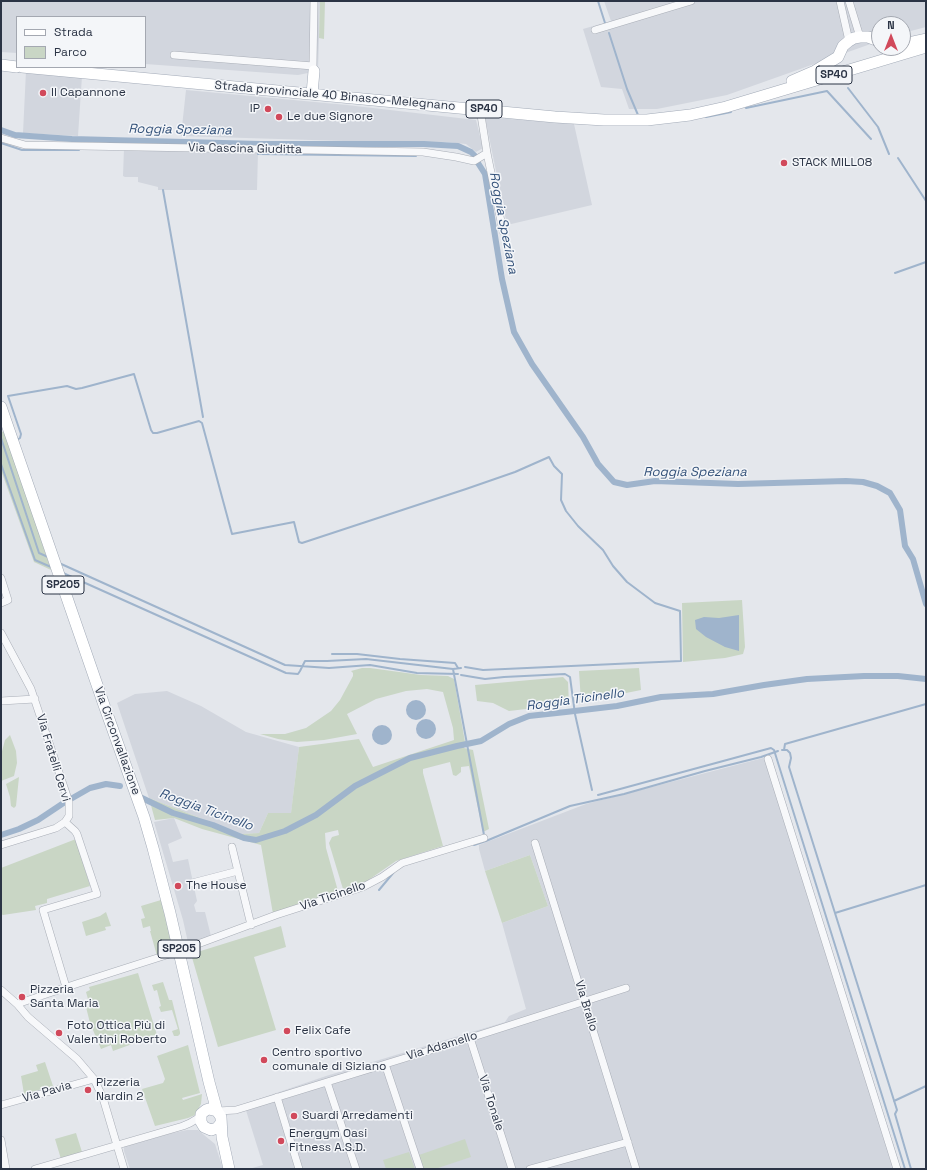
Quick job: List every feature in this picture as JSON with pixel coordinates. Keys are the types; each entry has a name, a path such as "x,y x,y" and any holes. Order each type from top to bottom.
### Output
{"main road":[{"path":"849,41 860,37 871,38"},
{"path":"911,43 926,40"},
{"name":"Strada provinciale 40 Binasco-Melegnano","path":"742,102 822,67 838,57 843,46 849,41"},
{"name":"Strada provinciale 40 Binasco-Melegnano","path":"33,68 555,117 604,120 647,120 690,115 726,108 926,46"},
{"path":"1,65 16,66"},
{"path":"312,94 313,68"},
{"name":"Via Circonvallazione","path":"1,407 144,817 179,951 209,1082"},
{"name":"SP205","path":"209,1082 219,1116 229,1169"},
{"name":"SP205","path":"209,1082 204,1121 225,1153"},
{"path":"209,1109 219,1116 217,1128 214,1129 204,1121 206,1110 209,1109"}],"street":[{"path":"174,55 313,68 314,1"},
{"path":"595,30 677,3 691,1"},
{"path":"840,1 849,41"},
{"path":"849,1 860,37"},
{"path":"480,109 487,153 503,231"},
{"name":"Via Cascina Giuditta","path":"1,138 25,145 423,152 474,161 487,153"},
{"path":"1,578 8,600 1,603"},
{"name":"Via Fratelli Cervi","path":"1,633 35,699 68,802 68,816 65,822"},
{"path":"1,701 35,699"},
{"path":"768,759 897,1169"},
{"path":"1,845 56,828 65,822 77,834 97,894 43,910 66,987"},
{"name":"Via Ticinello","path":"17,1004 179,951 276,915 363,887 382,877 402,863 484,838"},
{"name":"Via Brallo","path":"535,843 636,1169"},
{"path":"232,846 251,925"},
{"path":"192,883 238,871"},
{"name":"Via Adamello","path":"219,1116 626,988"},
{"path":"1,990 17,1004 28,1017 77,1059 94,1079 103,1098 124,1169"},
{"name":"Via Tonale","path":"470,1038 512,1169"},
{"path":"385,1064 420,1169"},
{"name":"Via Pavia","path":"1,1105 94,1079"},
{"path":"328,1082 356,1169"},
{"path":"277,1097 299,1169"},
{"path":"183,1126 190,1123 204,1121"},
{"path":"35,1169 204,1121"},
{"path":"1,1140 6,1169"},
{"path":"530,1169 628,1142"}],"shaded area":[{"path":"1,1 320,1 318,71 298,75 146,64 146,16 16,16 16,53 1,52"},
{"path":"604,1 926,1 926,27 911,31 911,16 871,16 871,44 727,95 657,109 629,109 622,89 601,87 583,29 611,21"},
{"path":"26,71 82,76 78,136 23,133"},
{"path":"186,90 347,105 476,120 483,148 476,152 466,144 446,142 344,141 181,136"},
{"path":"485,117 574,124 592,205 507,225"},
{"path":"124,148 258,152 257,190 158,190 158,187 138,182 138,177 123,176"},
{"path":"167,691 201,706 246,732 299,747 291,814 268,813 259,833 241,834 149,798 117,703 135,694"},
{"path":"771,756 901,1169 249,1169 263,1165 244,1104 326,1076 505,1022 509,1016 526,1009 502,923 548,906 530,855 485,871 479,845 586,804"},
{"path":"174,818 182,838 168,844 173,862 188,859 197,901 194,905 196,912 205,912 211,936 189,947 183,920 154,822"},
{"path":"187,1130 198,1130 215,1144 223,1169 130,1169 124,1147"}],"green space":[{"path":"320,1 325,1 324,39 319,38"},
{"path":"5,431 51,570 34,562 1,473 1,432"},
{"path":"742,600 745,647 743,654 725,658 683,662 682,603"},
{"path":"362,668 421,675 448,676 454,679 465,742 464,748 473,750 489,829 483,832 469,766 461,767 461,772 456,776 453,775 450,762 423,769 443,846 396,861 367,881 343,889 329,843 332,837 339,835 338,830 325,833 326,848 338,891 273,914 261,845 202,829 174,818 155,820 149,798 241,834 259,833 268,813 291,813 299,747 359,739 373,767 454,740 453,728 443,692 427,689 406,691 376,699 347,714 357,734 324,740 297,742 260,734 285,734 306,728 331,711 340,700 353,676 351,671"},
{"path":"639,668 641,690 581,702 579,671"},
{"path":"563,677 568,682 569,704 509,711 493,703 477,701 475,685"},
{"path":"10,735 16,751 17,763 14,776 1,781 1,755 5,740"},
{"path":"19,777 16,806 14,808 11,806 6,784"},
{"path":"76,839 90,886 47,899 47,903 35,906 36,910 3,915 1,914 1,868"},
{"path":"530,855 548,906 502,923 485,871"},
{"path":"161,900 173,948 170,951 157,956 150,926 143,928 141,919 145,918 141,906"},
{"path":"106,912 111,926 105,927 106,930 86,936 82,922 100,916"},
{"path":"281,926 286,947 254,957 276,1030 218,1047 191,954"},
{"path":"138,973 157,1035 113,1051 111,1045 101,1049 90,1023 86,1007 90,1006 86,992 90,990 89,987"},
{"path":"163,982 169,1000 172,1000 180,1032 178,1036 174,1036 172,1031 178,1029 172,1010 161,1012 157,990 154,991 152,985"},
{"path":"188,1045 200,1093 182,1098 183,1100 202,1094 201,1104 195,1115 155,1126 142,1089 163,1083 165,1079 157,1056"},
{"path":"45,1062 53,1086 24,1094 21,1076 38,1071 36,1065"},
{"path":"76,1133 82,1152 61,1159 55,1139"},
{"path":"465,1139 471,1157 435,1169 424,1169 419,1155"},
{"path":"409,1152 415,1169 386,1169 383,1160"}],"water":[{"path":"739,615 739,651 725,647 706,637 696,629 695,620 704,617 719,618"},
{"path":"416,700 423,703 426,710 423,717 416,720 409,717 406,710 409,703"},
{"path":"426,719 433,722 436,729 433,736 426,739 419,736 416,729 419,722"},
{"path":"382,725 389,728 392,735 389,742 382,745 375,742 372,735 375,728"}],"waterway":[{"path":"598,1 605,23"},
{"path":"609,33 627,89 638,115"},
{"path":"848,88 878,127 889,154"},
{"path":"746,108 827,91 871,139"},
{"path":"706,117 731,112"},
{"name":"Roggia Speziana","path":"1,130 15,135 72,139 260,144 424,144 458,146 471,152 476,157"},
{"path":"1,143 22,150 79,150"},
{"path":"258,154 416,156"},
{"path":"898,158 926,201"},
{"name":"Roggia Speziana","path":"478,163 485,174 502,279 514,332 532,364 583,437 598,464 614,482 627,485 655,481 738,484 846,481 863,482 877,486 890,493 900,510 905,546 913,559 926,604"},
{"path":"163,190 203,417"},
{"path":"895,273 926,262"},
{"path":"17,440 20,438 21,434 8,396 67,386 76,389 82,388 134,374 153,433 199,421 202,423 232,534 294,522 299,542 302,543 515,472 549,457 554,466 562,474 561,500 566,511 578,526 603,550 613,566 627,582 655,603 680,611 681,661 483,670 465,667"},
{"path":"1,438 39,553 48,557"},
{"path":"1,464 35,560 51,567"},
{"path":"59,563 285,665 329,668 370,665 417,673 458,674"},
{"path":"63,573 286,673 298,674 305,661 366,659 453,669 461,668"},
{"path":"332,654 357,654 455,663 458,668"},
{"path":"453,669 484,835"},
{"path":"461,675 485,679 565,674 570,677 575,714 592,790"},
{"name":"Roggia Ticinello","path":"142,798 173,813 213,825 244,838 256,840 285,831 316,815 355,786 410,758 481,741 509,724 529,716 617,706 661,697 713,694 807,679 864,676 898,676 926,679"},
{"path":"784,750 785,744 926,704"},
{"path":"598,795 771,748 774,750 905,1169"},
{"path":"782,750 787,750 790,753 791,758 789,767 897,1110 895,1114 911,1169"},
{"path":"485,840 486,841 570,806 624,794 761,757 778,751"},
{"name":"Roggia Ticinello","path":"1,835 19,829 38,820 90,788 106,784 120,786"},
{"path":"474,845 486,841"},
{"path":"379,890 394,872"},
{"path":"835,913 926,885"},
{"path":"894,1101 926,1086"}],"place":[{"name":"Il Capannone","path":"43,93"},
{"name":"IP","path":"268,109"},
{"name":"Le due Signore","path":"279,117"},
{"name":"STACK MILL08","path":"784,163"},
{"name":"The House","path":"178,886"},
{"name":"Pizzeria Santa Maria","path":"22,997"},
{"name":"Felix Cafe","path":"287,1031"},
{"name":"Foto Ottica Più di Valentini Roberto","path":"59,1033"},
{"name":"Centro sportivo comunale di Siziano","path":"264,1060"},
{"name":"Pizzeria Nardin 2","path":"88,1090"},
{"name":"Suardi Arredamenti","path":"294,1116"},
{"name":"Energym Oasi Fitness A.S.D.","path":"281,1141"}]}
